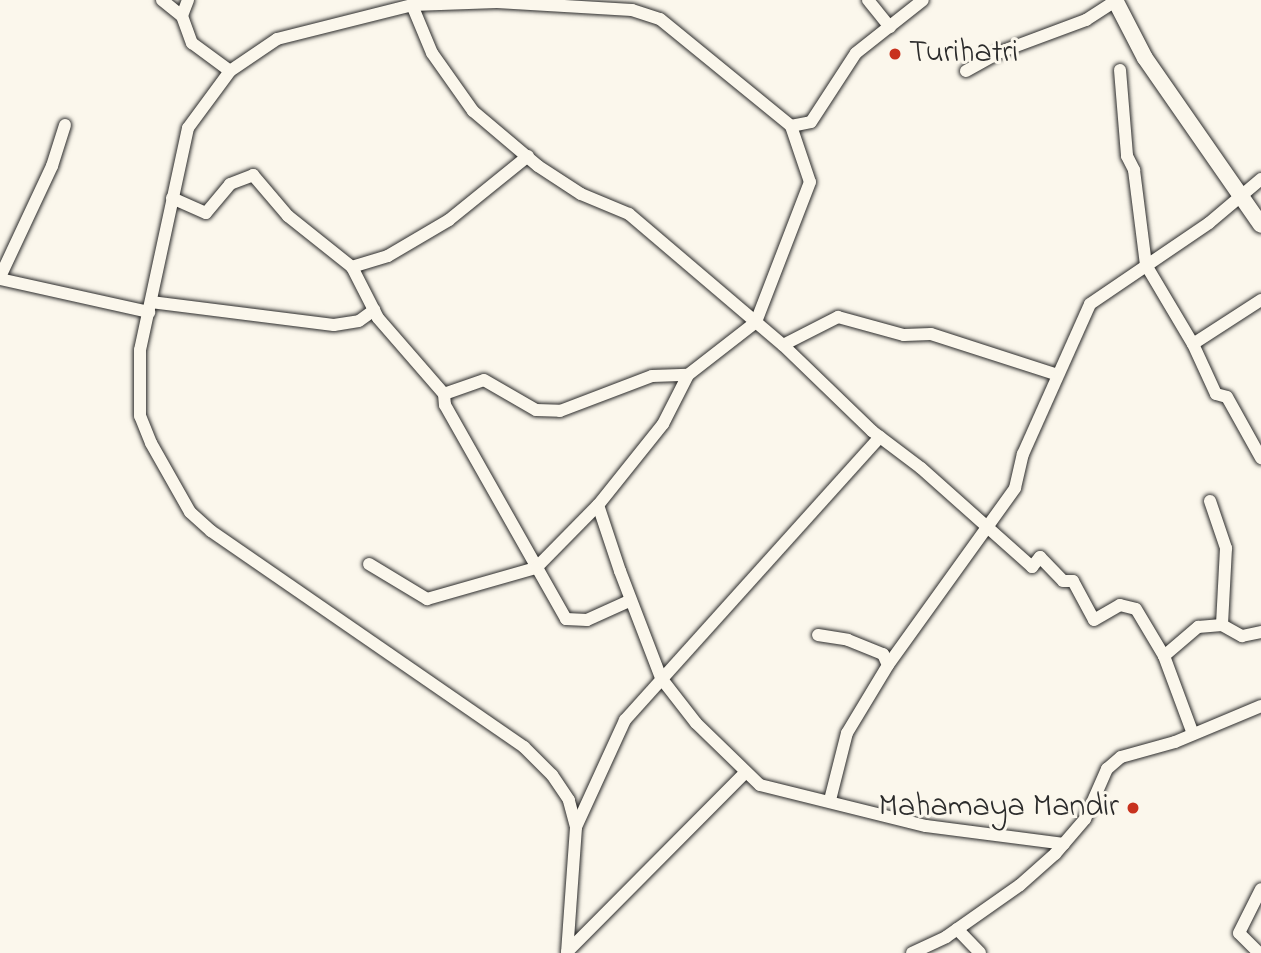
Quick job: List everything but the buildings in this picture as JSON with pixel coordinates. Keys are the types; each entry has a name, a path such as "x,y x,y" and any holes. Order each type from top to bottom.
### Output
{"street":[{"path":"162,0 182,16 192,43 230,71"},
{"path":"182,16 188,0"},
{"path":"868,0 890,27"},
{"path":"791,126 811,122 856,53 923,0"},
{"path":"966,71 1000,52 1086,20 1115,0 1145,58 1261,225"},
{"path":"369,564 427,599 536,568 598,505 663,424 688,375 756,322 810,183 791,126 660,19 632,10 497,2 412,5 277,39 230,71 188,128 138,368 140,416 166,476 190,512 240,554 524,747 552,775 569,800 576,827 567,953"},
{"path":"412,5 432,53 474,111 528,156 581,194 629,214 783,345 880,437 988,525 1032,567 1040,557 1063,581 1073,581 1094,620 1121,606 1136,609 1164,656 1193,734"},
{"path":"1120,70 1127,156 1134,170 1146,265 1193,344 1216,394 1227,397 1261,458"},
{"path":"65,125 52,166 0,278 150,307 334,325 359,321 374,310"},
{"path":"352,267 388,256 449,220 528,156"},
{"path":"172,198 206,213 230,184 253,175 288,216 352,267 374,310 444,394 445,405 566,618 587,620 631,600"},
{"path":"830,800 847,733 888,665 1015,488 1023,454 1090,304 1261,179"},
{"path":"1193,344 1261,300"},
{"path":"783,345 838,317 904,335 931,334 1058,375"},
{"path":"444,394 484,380 536,410 560,411 652,376 688,375"},
{"path":"576,827 625,720 880,437"},
{"path":"1210,501 1226,548 1222,625"},
{"path":"598,505 661,678 745,773 760,785 830,800 926,826 1064,844"},
{"path":"1164,656 1198,627 1222,625 1241,636 1261,632"},
{"path":"818,635 848,640 883,654 888,665"},
{"path":"912,953 957,929 1020,885 1064,844 1085,819 1107,769 1121,757 1193,734 1261,706"},
{"path":"567,953 745,773"},
{"path":"1259,953 1239,933 1261,889"},
{"path":"957,929 980,953"}],"place":[{"name":"Turihatri","path":"895,54"},
{"name":"Mahamaya Mandir","path":"1133,808"}]}
